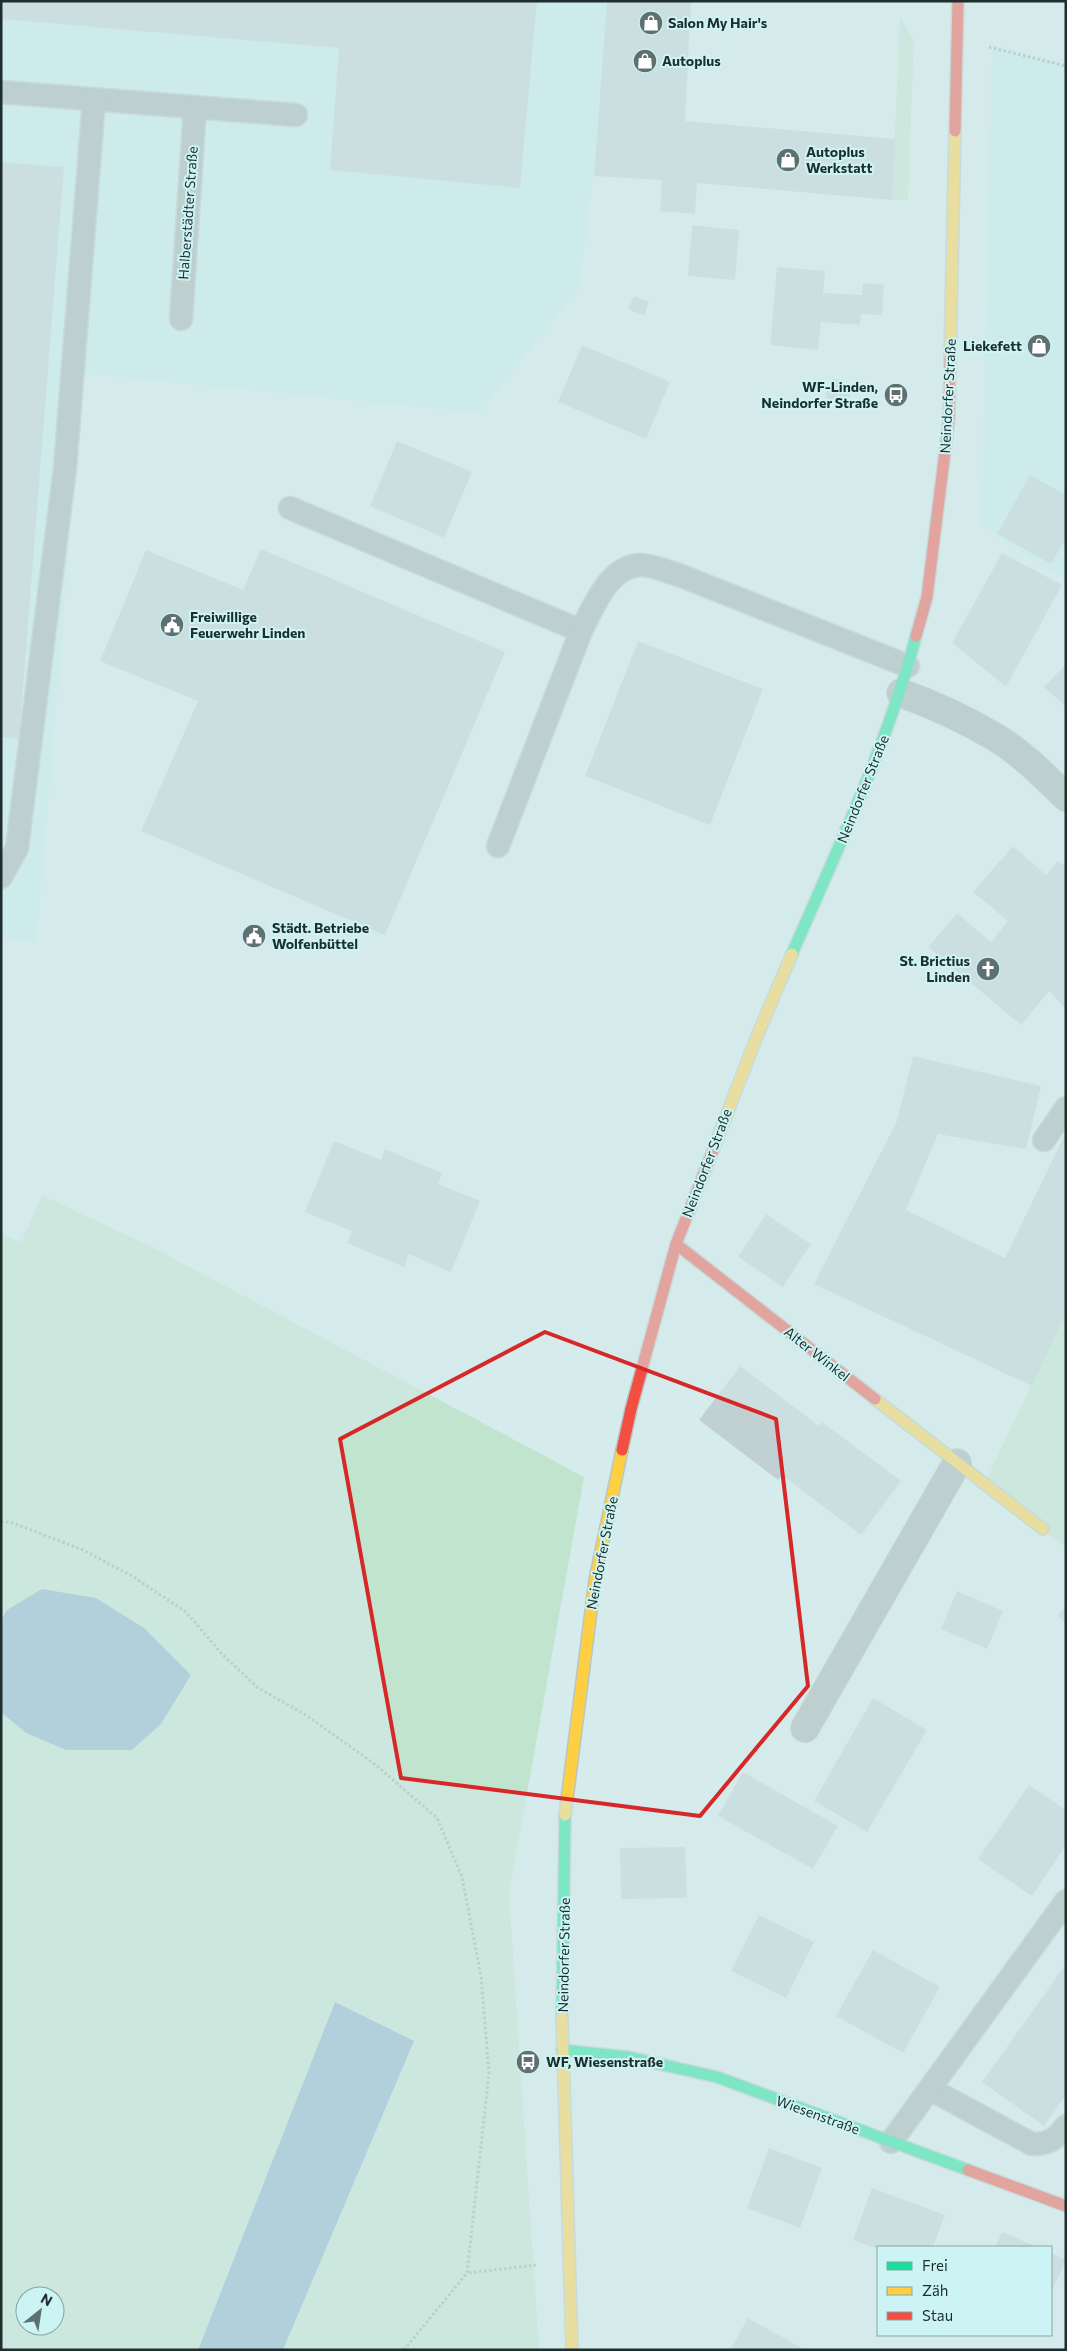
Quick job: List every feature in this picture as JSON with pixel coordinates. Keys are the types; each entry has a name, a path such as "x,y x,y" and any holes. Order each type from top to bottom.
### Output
{"street":[{"name":"Neindorfer Straße","path":"572,2350 562,2050 565,1816 595,1580 631,1409 676,1244 757,1036 840,844 901,692 926,596 949,419 958,1"},
{"path":"901,692 951,712 997,738 1029,762 1066,797"},
{"name":"Alter Winkel","path":"676,1244 1043,1529"},
{"path":"804,1728 958,1464"},
{"name":"Wiesenstraße","path":"562,2050 628,2057 717,2078 1066,2206"}],"lane":[{"path":"1,92 296,115"},
{"path":"1,877 17,848 65,468 94,100"},
{"name":"Halberstädter Straße","path":"181,319 196,108"},
{"path":"290,508 581,631"},
{"path":"498,846 581,631 598,600 617,573 640,565 679,575 908,666"},
{"path":"1044,1140 1066,1108"},
{"path":"891,2142 1066,1901"},
{"path":"930,2089 1032,2144 1040,2145 1051,2141 1066,2126"}],"path":[{"path":"957,39 1066,66"},
{"path":"1,1522 10,1522 83,1550 132,1576 186,1612 222,1654 258,1688 306,1715 376,1766 437,1818 462,1877 481,1976 489,2074 467,2273 404,2350"},
{"path":"467,2273 538,2265"}],"highlighted area":[{"path":"545,1332 776,1419 808,1686 700,1816 401,1778 340,1439"}],"shaded area":[{"path":"1,1 607,1 594,176 579,288 479,413 83,374 37,943 1,939"},
{"path":"992,44 1066,64 1066,581 981,526"},
{"path":"42,1589 96,1598 144,1628 191,1675 161,1724 132,1750 66,1750 26,1733 1,1712 1,1620 7,1610"},
{"path":"335,2002 414,2041 283,2350 198,2350"}],"green space":[{"path":"900,17 914,40 908,200 892,200"},
{"path":"42,1195 152,1247 584,1477 509,1893 539,2350 283,2350 414,2041 335,2002 198,2350 1,2350 1,1712 26,1733 7,1610 1,1620 1,1234 21,1242"},
{"path":"1066,1313 1066,1548 984,1484"}],"building":[{"path":"1,1 537,1 520,188 330,170 339,48 1,19"},
{"path":"607,1 691,1 685,121 895,139 892,200 697,183 695,214 660,211 662,180 594,176"},
{"path":"1,162 64,167 19,739 1,737"},
{"path":"692,225 739,230 735,280 688,276"},
{"path":"777,267 825,271 823,293 862,295 863,283 884,285 882,315 861,314 860,325 821,322 818,350 770,345"},
{"path":"634,296 649,302 644,316 628,309"},
{"path":"582,345 670,382 646,439 558,402"},
{"path":"833,378 853,387 845,406 825,397"},
{"path":"397,441 472,472 444,538 370,506"},
{"path":"1030,475 1066,495 1066,538 1051,564 997,534"},
{"path":"261,549 505,652 385,935 141,831 198,701 100,661 146,550 243,590"},
{"path":"1002,553 1062,585 1006,687 952,643"},
{"path":"638,641 763,689 710,825 585,776"},
{"path":"1066,664 1066,707 1044,687"},
{"path":"1013,846 1046,875 1058,861 1066,867 1066,1009 1049,991 1021,1025 928,947 957,913 991,942 1008,921 973,892"},
{"path":"913,1056 1041,1086 1026,1149 938,1134 906,1210 1005,1258 1066,1132 1066,1313 1032,1386 814,1284 897,1121"},
{"path":"334,1141 381,1160 385,1149 442,1173 438,1184 480,1201 451,1272 409,1254 404,1267 347,1243 352,1231 305,1212"},
{"path":"766,1214 811,1244 783,1287 738,1257"},
{"path":"740,1366 819,1426 822,1422 901,1481 861,1535 782,1475 778,1480 699,1420"},
{"path":"957,1591 1003,1611 987,1649 941,1629"},
{"path":"1066,1606 1066,1623 1057,1616"},
{"path":"873,1698 927,1730 867,1832 814,1801"},
{"path":"743,1772 838,1826 813,1869 718,1816"},
{"path":"1029,1785 1066,1810 1066,1845 1032,1896 978,1859"},
{"path":"685,1847 687,1898 621,1899 620,1848"},
{"path":"759,1915 814,1942 786,1998 731,1971"},
{"path":"873,1950 940,1987 903,2053 836,2016"},
{"path":"1066,1964 1066,2095 1044,2126 982,2082"},
{"path":"769,2148 822,2168 800,2228 747,2208"},
{"path":"872,2188 945,2215 933,2246 877,2246 877,2249 853,2240"},
{"path":"1002,2232 1035,2246 995,2246"},
{"path":"1052,2253 1066,2260 1052,2291"},
{"path":"748,2318 802,2348 801,2350 730,2350"}],"traffic: fast":[{"path":"792,954 876,758 916,636"},
{"path":"562,2017 565,1815"},
{"path":"562,2050 628,2057 717,2077 968,2170"}],"traffic: slow":[{"path":"950,359 955,131"},
{"path":"713,1150 757,1036 792,954"},
{"path":"875,1399 1043,1529"},
{"path":"565,1815 595,1580 622,1450"},
{"path":"562,2017 572,2350"}],"traffic: jam":[{"path":"955,131 958,1"},
{"path":"916,636 927,597 949,419 950,359"},
{"path":"622,1450 631,1409 676,1244 713,1150"},
{"path":"676,1244 875,1399"},
{"path":"968,2170 1066,2206"}],"place":[{"name":"Salon My Hair's","path":"651,23"},
{"name":"Autoplus","path":"645,61"},
{"name":"Autoplus Werkstatt","path":"788,160"},
{"name":"Liekefett","path":"1039,346"},
{"name":"WF-Linden, Neindorfer Straße","path":"896,395"},
{"name":"Freiwillige Feuerwehr Linden","path":"172,625"},
{"name":"Städt. Betriebe Wolfenbüttel","path":"254,936"},
{"name":"St. Brictius Linden","path":"988,969"},
{"name":"WF, Wiesenstraße","path":"528,2062"}]}
